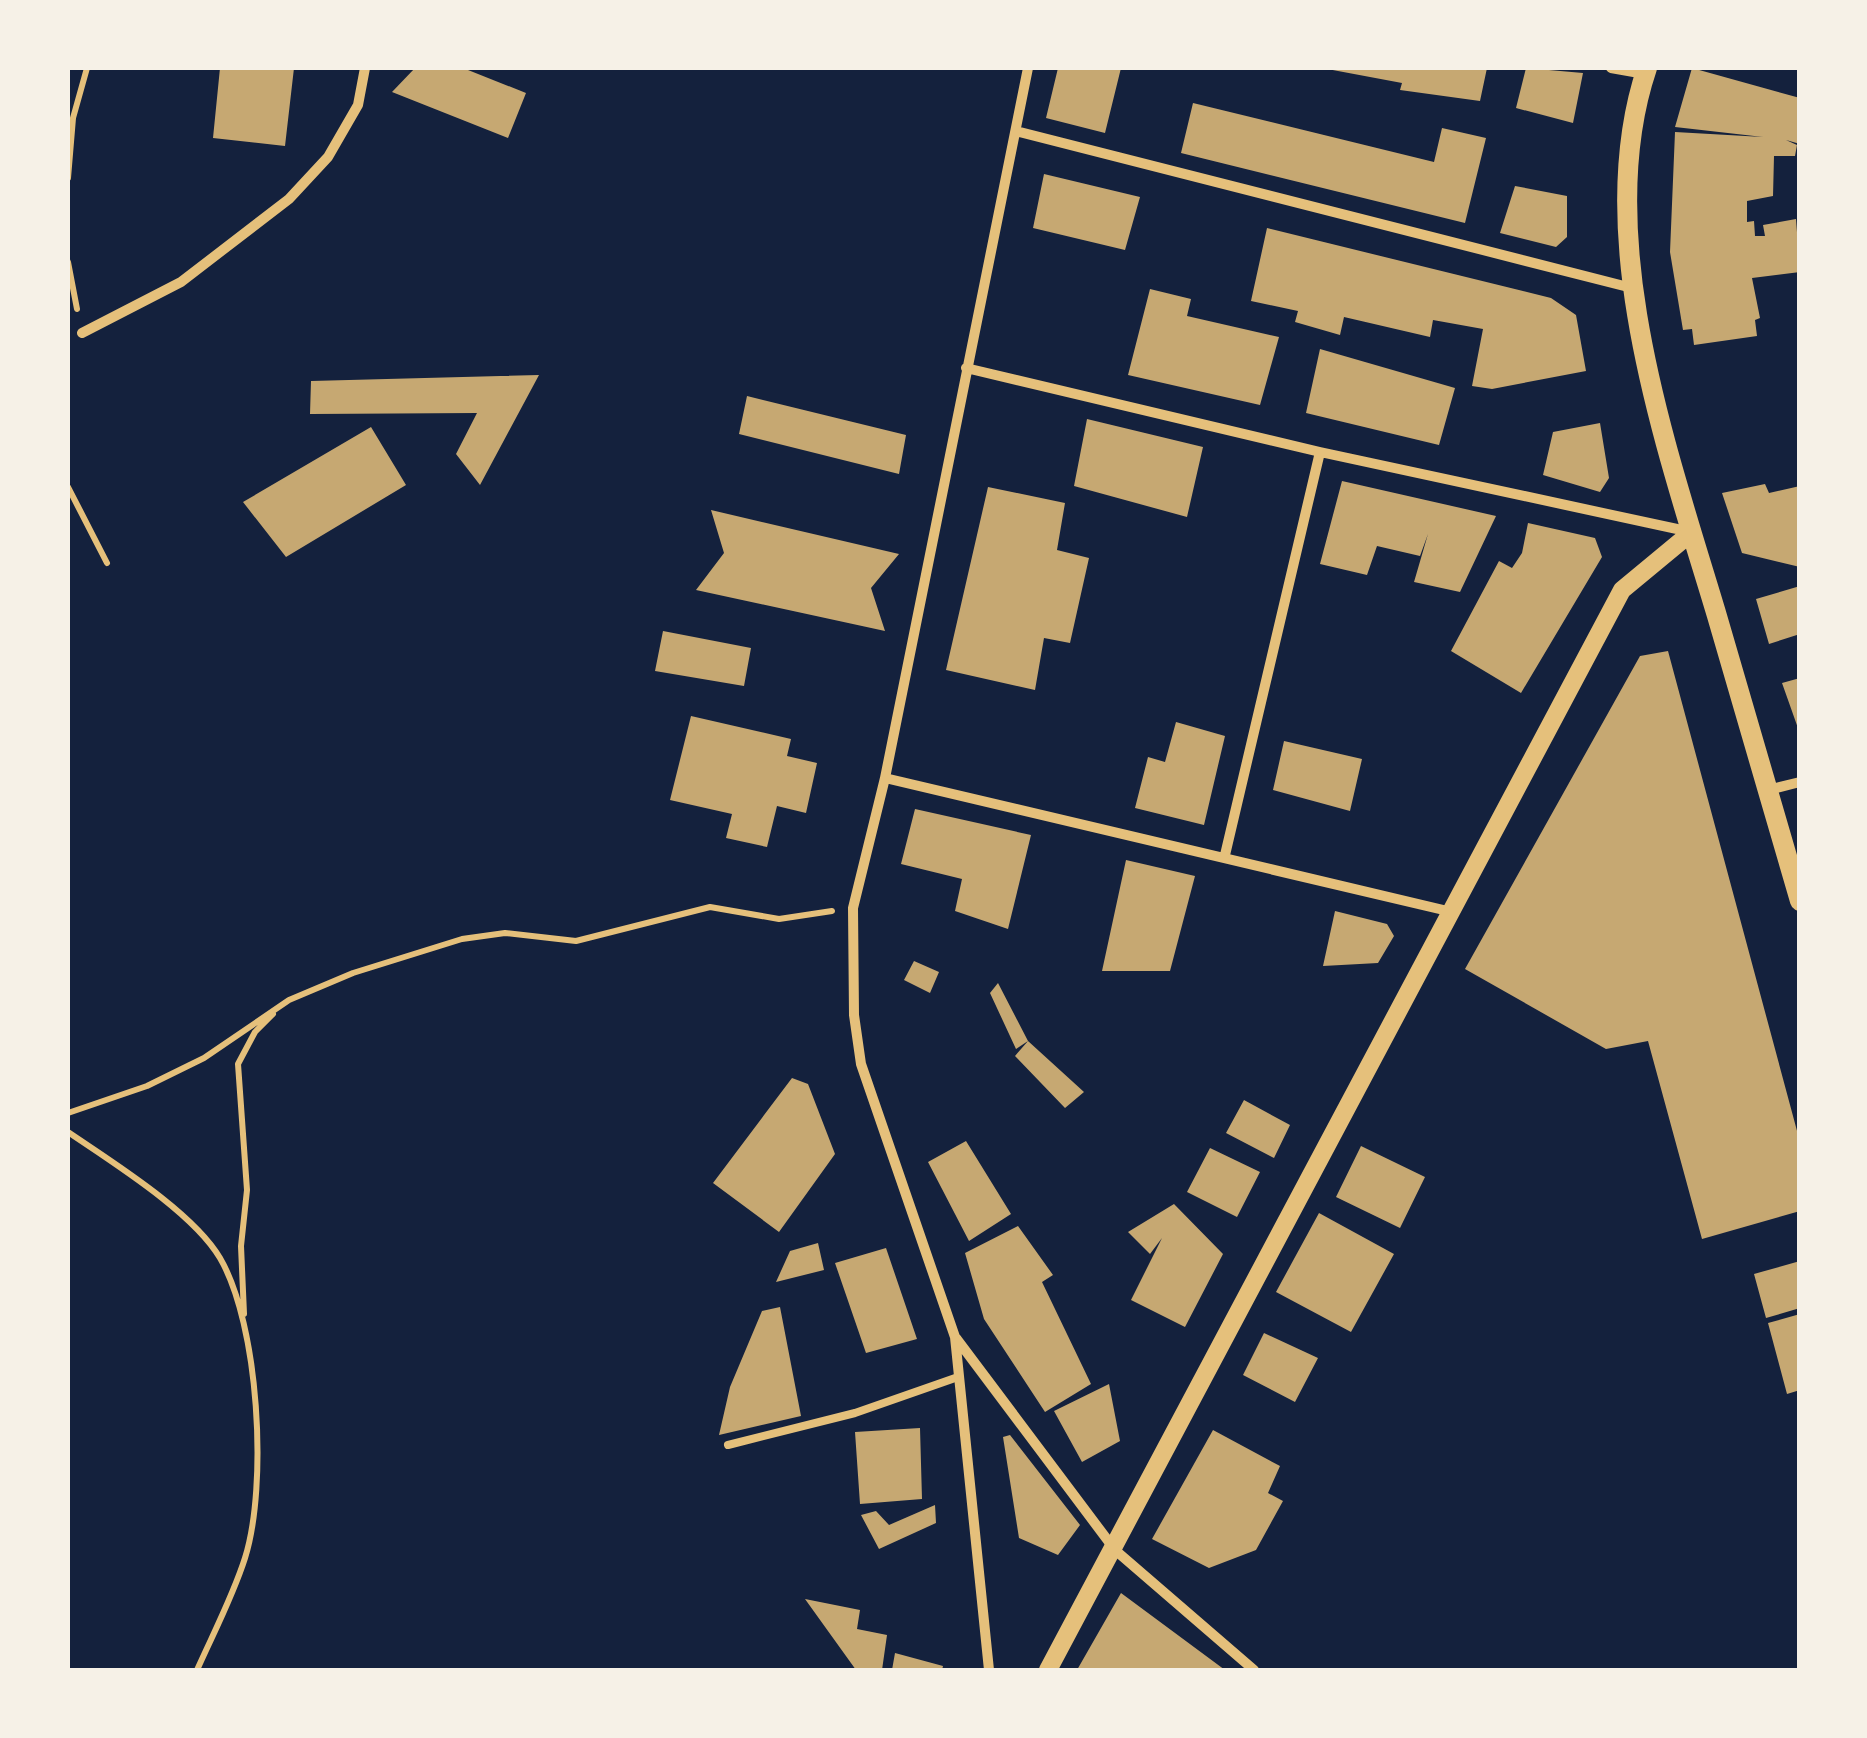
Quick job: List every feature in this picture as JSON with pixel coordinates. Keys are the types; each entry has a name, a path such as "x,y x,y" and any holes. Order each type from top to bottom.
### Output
{"main road":[{"path":"1644,70 1630,136 1626,192 1632,288 1692,532 1800,901"}],"street":[{"path":"82,334 181,282 289,199 328,156 358,105 365,68"},
{"path":"989,1670 955,1337 861,1064 854,1015 853,908 885,778 1028,68"},
{"path":"1612,68 1644,70"},
{"path":"1016,132 1632,288"},
{"path":"966,368 1320,452 1692,532"},
{"path":"1225,856 1320,452"},
{"path":"1048,1670 1622,590 1692,532"},
{"path":"885,778 1452,912"},
{"path":"1768,790 1800,782"},
{"path":"955,1337 1115,1550 1254,1670"}],"lane":[{"path":"728,1445 855,1413 958,1377"}],"path":[{"path":"68,178 73,118 87,68"},
{"path":"68,262 82,334"},
{"path":"68,487 107,563"},
{"path":"68,1113 146,1086 204,1058 288,1000 462,938 506,934 576,941 710,907 778,919 853,908"},
{"path":"198,1670 246,1556 261,1461 244,1320 241,1246 247,1190 238,1064 255,1032 288,1000"},
{"path":"68,1132 154,1190 220,1257 244,1320"}],"building":[{"path":"220,68 294,68 285,146 213,138"},
{"path":"415,68 463,68 526,93 508,138 392,92"},
{"path":"1058,68 1121,68 1105,133 1046,118"},
{"path":"1322,68 1487,68 1480,101 1400,90 1402,83"},
{"path":"1526,68 1583,73 1573,123 1516,108"},
{"path":"1692,68 1800,98 1800,144 1786,140 1797,145 1795,156 1774,156 1773,196 1747,201 1747,222 1754,221 1755,236 1765,236 1763,225 1796,219 1800,272 1752,278 1760,318 1755,320 1757,336 1694,345 1692,329 1683,330 1670,252 1675,132 1763,137 1675,127"},
{"path":"1193,103 1434,162 1442,128 1486,138 1465,223 1181,153"},
{"path":"1044,174 1140,197 1125,250 1033,228"},
{"path":"1515,186 1567,196 1567,237 1556,247 1500,233"},
{"path":"1267,228 1551,298 1576,315 1586,371 1492,389 1472,386 1483,329 1433,320 1430,337 1344,317 1340,335 1295,322 1298,311 1251,301"},
{"path":"1150,289 1191,299 1187,316 1279,337 1260,405 1128,375"},
{"path":"1320,349 1455,388 1439,445 1306,413"},
{"path":"539,375 480,485 456,454 477,413 310,414 311,381"},
{"path":"747,396 906,435 899,474 739,434"},
{"path":"1087,419 1203,447 1187,517 1074,486"},
{"path":"1600,423 1609,478 1600,492 1543,475 1553,432"},
{"path":"371,427 406,485 286,557 243,502"},
{"path":"1342,481 1496,516 1460,592 1414,582 1428,534 1420,556 1377,546 1367,575 1320,564"},
{"path":"1765,484 1769,493 1800,486 1800,567 1742,553 1722,493"},
{"path":"988,487 1065,503 1057,550 1089,558 1070,643 1044,638 1035,690 946,670"},
{"path":"711,510 899,554 871,588 885,631 696,590 724,553"},
{"path":"1528,523 1595,538 1602,557 1521,693 1451,651 1499,561 1512,568 1522,553"},
{"path":"1800,586 1800,634 1769,644 1756,599"},
{"path":"663,631 751,648 744,686 655,671"},
{"path":"1668,651 1800,1142 1800,1211 1702,1239 1648,1041 1606,1049 1465,969 1640,656"},
{"path":"1800,678 1800,731 1799,731 1782,683"},
{"path":"691,716 791,739 787,756 817,763 806,813 777,806 767,847 726,838 732,814 670,800"},
{"path":"1176,722 1225,736 1204,825 1135,808 1148,757 1165,762"},
{"path":"1284,741 1362,759 1350,811 1273,790"},
{"path":"915,809 1031,835 1008,929 955,911 962,879 901,864"},
{"path":"1126,860 1195,876 1170,971 1102,971"},
{"path":"1335,911 1387,924 1394,936 1378,963 1323,966"},
{"path":"914,961 939,972 930,993 904,980"},
{"path":"998,983 1028,1041 1016,1049 990,993"},
{"path":"1028,1041 1084,1092 1065,1108 1015,1056"},
{"path":"792,1078 808,1084 835,1154 779,1232 713,1183"},
{"path":"1244,1100 1290,1125 1274,1158 1226,1133"},
{"path":"966,1141 1011,1214 969,1241 928,1162"},
{"path":"1361,1146 1425,1177 1400,1228 1336,1197"},
{"path":"1210,1148 1260,1172 1237,1217 1187,1192"},
{"path":"1174,1204 1223,1254 1185,1327 1131,1300 1162,1238 1150,1254 1128,1232"},
{"path":"1319,1213 1394,1254 1351,1332 1276,1292"},
{"path":"1018,1226 1053,1275 1042,1282 1091,1384 1045,1412 984,1319 965,1253"},
{"path":"818,1243 824,1270 776,1282 790,1251"},
{"path":"886,1248 917,1339 866,1353 835,1263"},
{"path":"1800,1261 1800,1308 1766,1318 1754,1274"},
{"path":"780,1307 801,1416 719,1435 730,1387 762,1311"},
{"path":"1800,1314 1800,1390 1787,1394 1768,1323"},
{"path":"1264,1333 1318,1358 1295,1402 1243,1375"},
{"path":"1109,1384 1120,1441 1082,1462 1054,1411"},
{"path":"920,1428 922,1499 860,1504 855,1432"},
{"path":"1213,1430 1280,1466 1268,1493 1283,1501 1256,1550 1209,1568 1152,1539"},
{"path":"1010,1435 1080,1525 1058,1555 1019,1538 1003,1437"},
{"path":"935,1505 936,1523 879,1549 861,1515 876,1511 889,1525"},
{"path":"1121,1593 1225,1670 1077,1670"},
{"path":"805,1599 860,1610 857,1629 887,1635 882,1670 856,1670"},
{"path":"895,1653 943,1666 942,1670 892,1670"}]}
